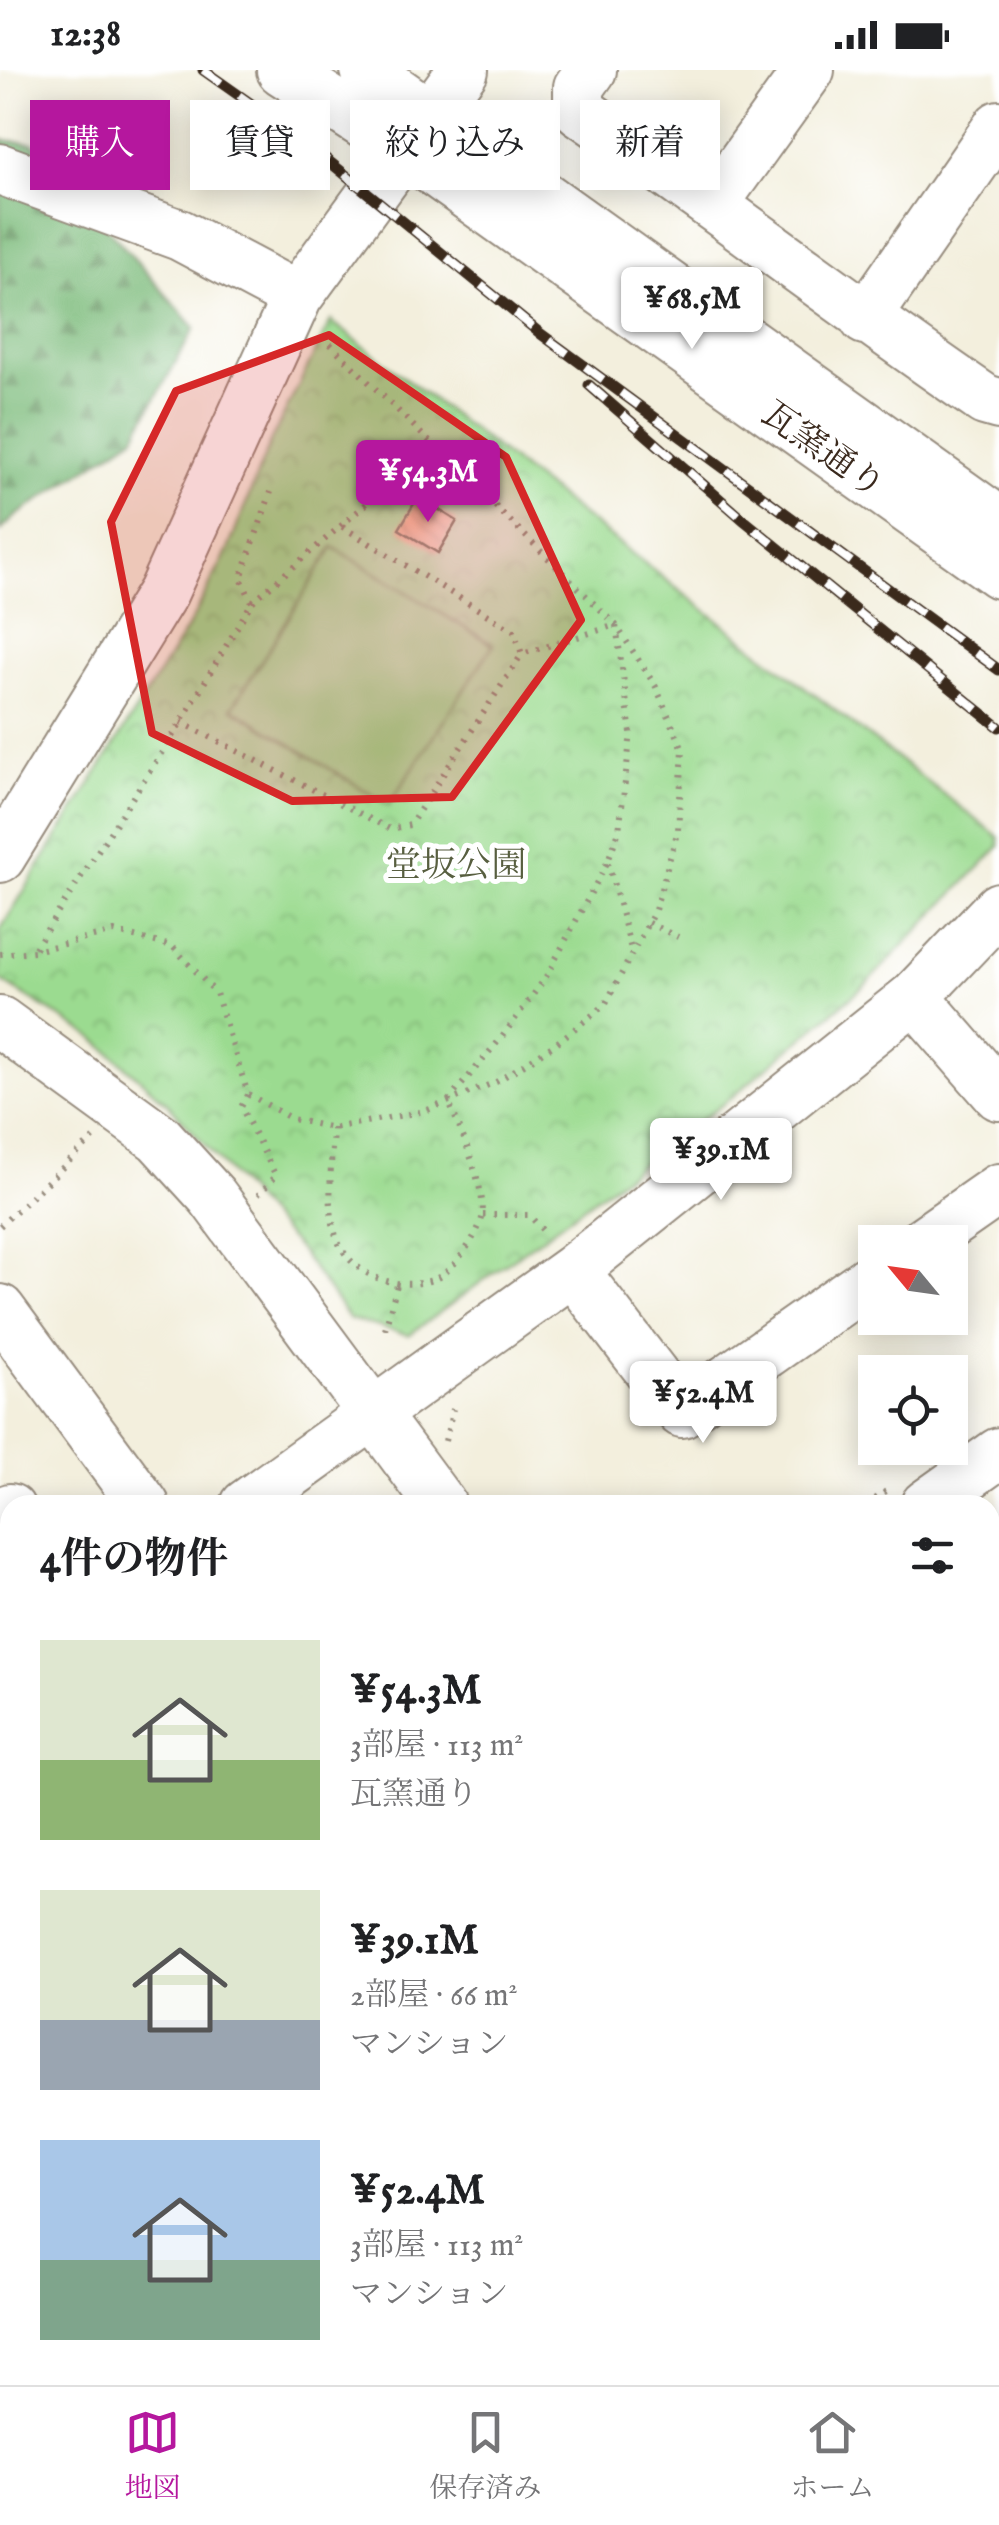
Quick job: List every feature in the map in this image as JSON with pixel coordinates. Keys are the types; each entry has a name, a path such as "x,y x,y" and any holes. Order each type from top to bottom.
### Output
{"street":[{"path":"282,70 350,102"},
{"path":"366,70 391,100"},
{"path":"442,100 463,70"},
{"path":"591,70 579,87 579,110 714,204 865,319 984,400 999,404"},
{"path":"714,204 809,70"},
{"path":"865,319 999,126"},
{"path":"0,169 180,235 310,317"},
{"path":"0,858 163,592 310,317 385,190"},
{"name":"瓦窯通り","path":"493,190 999,573"},
{"name":"瓦窯通り","path":"503,190 999,522"},
{"path":"260,1495 372,1414 559,1252 914,997 999,908"},
{"path":"914,997 999,1096"},
{"path":"0,1022 159,1138 212,1196 433,1495"},
{"path":"947,1225 999,1189"},
{"path":"559,1252 682,1412 858,1288"},
{"path":"0,1310 137,1495"},
{"path":"940,1495 999,1453"}],"path":[{"path":"0,954 114,932 172,946 216,993 248,1094 292,1119 333,1128 424,1111 496,1082 554,1046 605,1005 656,910 678,830 683,748 656,687 616,625 310,317"},
{"path":"34,950 181,722 252,602 434,446"},
{"path":"252,602 241,578 271,492"},
{"path":"341,526 514,631 522,654"},
{"path":"181,722 390,829 410,825 522,654 616,625"},
{"path":"448,1101 546,977 607,862 619,831 631,733 616,625"},
{"path":"607,862 632,954"},
{"path":"648,924 678,938"},
{"path":"248,1094 241,1106 276,1176 254,1199"},
{"path":"333,1128 332,1210 341,1249 372,1276 397,1285 438,1278 468,1247 483,1215 470,1153 448,1101"},
{"path":"0,1226 124,1110"},
{"path":"483,1215 530,1215 559,1252"},
{"path":"384,1329 397,1285"},
{"path":"442,1452 456,1392"}],"highlighted area":[{"path":"329,335 506,457 581,620 452,797 292,801 152,733 111,522 176,391"}],"green space":[{"path":"0,140 30,143 30,190 74,190 195,328 134,437 16,516 0,531"},
{"name":"堂坂公園","path":"331,321 999,837 999,847 864,986 731,1098 409,1335 349,1319 300,1251 167,1103 95,1039 0,980 0,930 192,620 228,550 270,442"},
{"path":"333,547 493,645 389,805 232,708"}],"building":[{"path":"418,497 457,521 438,553 399,529"}],"railway":[{"path":"203,70 304,141 541,334 999,670"},
{"path":"589,385 745,521 999,727"}]}
